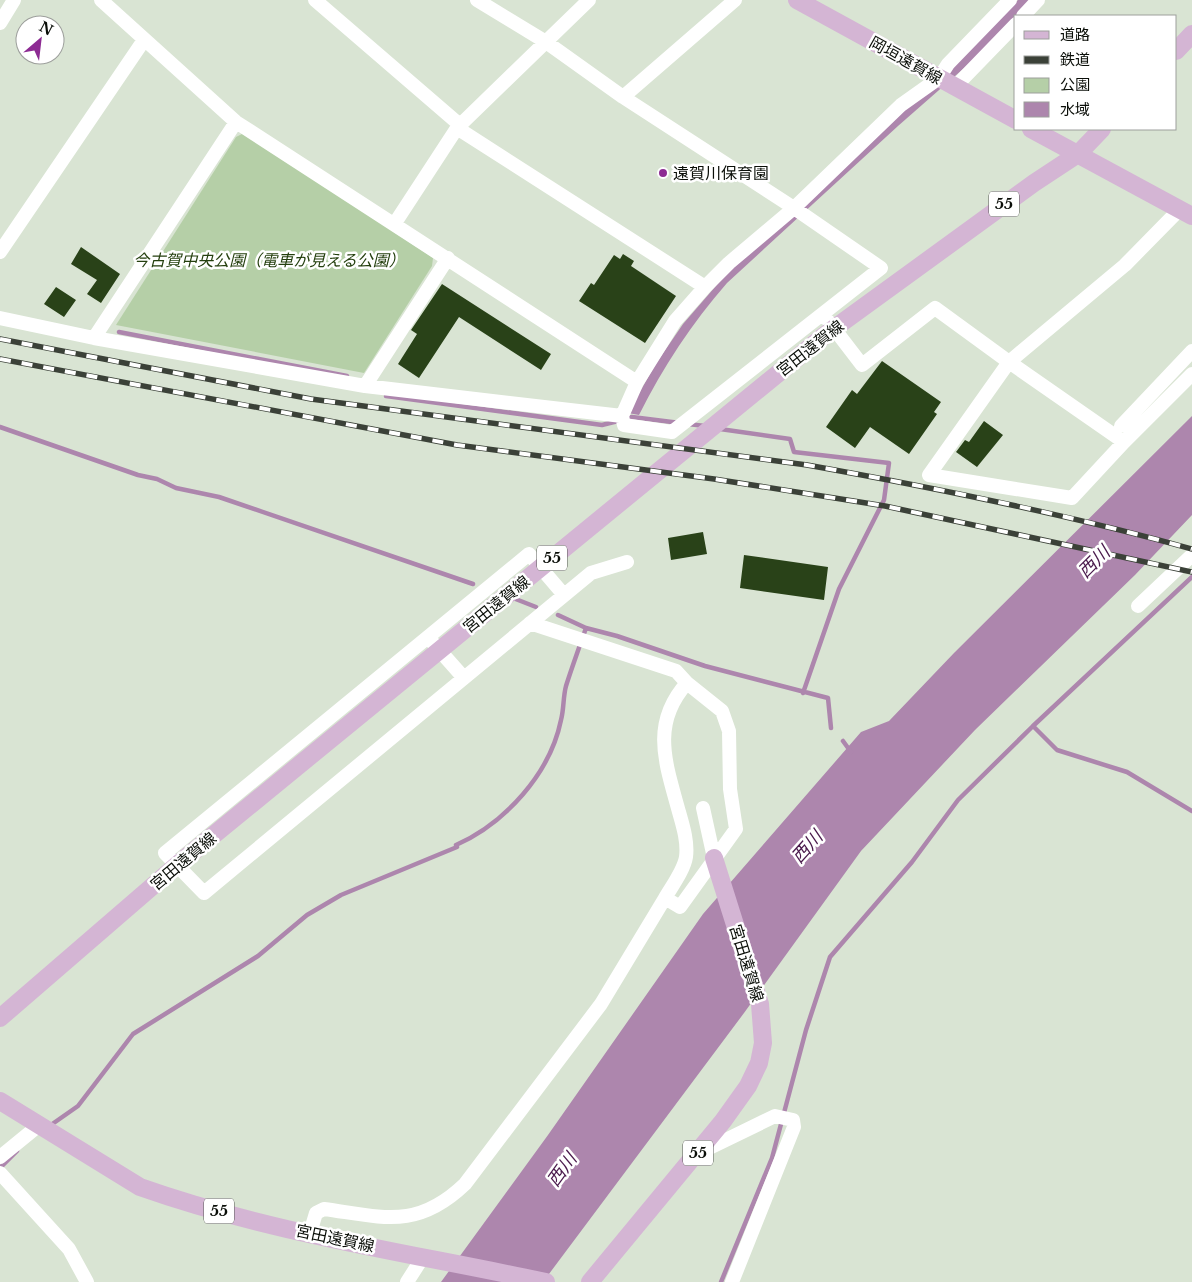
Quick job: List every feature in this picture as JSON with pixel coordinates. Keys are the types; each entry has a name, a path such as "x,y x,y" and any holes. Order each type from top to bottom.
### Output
{"main road":[{"name":"岡垣遠賀線","path":"797,0 1014,119"},
{"path":"1177,50 1192,34"},
{"path":"1033,130 1186,213"},
{"name":"宮田遠賀線","path":"0,1018 177,865 825,334 932,256 1078,154 1101,130"},
{"name":"宮田遠賀線","path":"590,1282 696,1154 748,1086 759,1063 763,1042 760,1004 714,858"},
{"name":"宮田遠賀線","path":"0,1101 140,1187 255,1221 541,1281"}],"street":[{"path":"0,23 14,0"},
{"path":"100,0 236,122 395,223 637,382"},
{"path":"315,0 459,126 705,287"},
{"path":"477,0 546,42 622,97 794,208 881,268 672,432 624,425 622,416 637,382 675,321 729,263 794,208 901,105 939,78 948,64 1010,0"},
{"path":"395,223 459,126 589,0"},
{"path":"622,97 735,0"},
{"path":"1024,15 1038,0"},
{"path":"955,87 1014,26"},
{"path":"0,252 144,40"},
{"path":"94,338 236,122"},
{"path":"1186,213 1009,362 929,475 1072,498 1124,442 1192,374"},
{"path":"365,386 448,258"},
{"path":"823,314 862,365 935,308 1124,442"},
{"path":"0,318 94,338 365,386 622,416"},
{"path":"1121,426 1192,351"},
{"path":"564,595 529,554 165,853 204,893 591,573 627,562"},
{"path":"1138,606 1192,555"},
{"path":"530,623 676,671 722,711 729,731 730,789 736,829 680,907 665,898"},
{"path":"428,637 464,678"},
{"path":"310,1233 316,1213 324,1209 382,1218 405,1216 428,1211 452,1197 465,1184 601,1004 665,898 686,858 686,834 665,758 666,718 674,697 688,683"},
{"path":"703,808 714,858"},
{"path":"696,1154 775,1116 793,1120 794,1127 732,1282"},
{"path":"0,1157 38,1126"},
{"path":"0,1173 69,1249 87,1282"},
{"path":"407,1282 423,1257"}],"green space":[{"name":"今古賀中央公園（電車が見える公園）","path":"242,134 248,135 433,258 432,266 364,373 116,325 236,137"}],"water":[{"path":"1018,0 1031,0 1016,15 1014,15 1014,18 971,62 898,126 727,283 679,346 639,415 628,413 655,365 683,324 734,265 955,62"},
{"name":"西川","path":"1192,416 1192,515 1135,575 975,730 861,851 744,1013 543,1282 441,1282 548,1135 703,914 861,732 889,721 954,653"}],"building":[{"path":"81,247 120,274 101,303 87,294 97,280 71,264"},
{"path":"623,254 634,261 631,266 676,296 645,343 579,301 591,283 594,285 614,255 620,259"},
{"path":"442,284 551,354 541,370 459,317 419,378 398,364 417,334 411,330"},
{"path":"56,287 76,300 64,317 44,304"},
{"path":"882,361 941,402 934,412 937,414 909,454 870,427 855,448 826,427 852,390 857,394"},
{"path":"984,421 1003,435 977,467 956,452 965,440 969,442"},
{"path":"703,532 707,554 671,560 668,538"},
{"path":"744,555 828,567 824,600 740,588"}],"waterway":[{"path":"119,332 347,376"},
{"path":"386,396 602,425 618,421"},
{"path":"626,419 632,417 680,423"},
{"path":"688,424 705,426"},
{"path":"0,427 138,475 157,479 176,488 219,497 473,584"},
{"path":"720,429 790,439 794,452 889,463 884,500 839,589 803,693"},
{"path":"1033,726 1192,577"},
{"path":"513,598 536,607"},
{"path":"558,615 586,628 617,636 705,666 828,698 831,728"},
{"path":"48,1127 78,1106 133,1034 258,956 307,915 341,895 457,847 456,845 492,824 508,810 523,794 547,759 562,716 566,686 586,628"},
{"path":"721,1282 772,1158 806,1030 830,957 912,862 958,800 1033,726 1057,750 1127,772 1192,811"},
{"path":"843,741 851,752"},
{"path":"0,1168 17,1151"}],"railway":[{"path":"0,339 311,399 807,465 1001,502 1097,524 1192,549"},
{"path":"0,359 457,445 714,479 885,506 1192,572"}],"place":[{"name":"遠賀川保育園","path":"663,173"}]}
